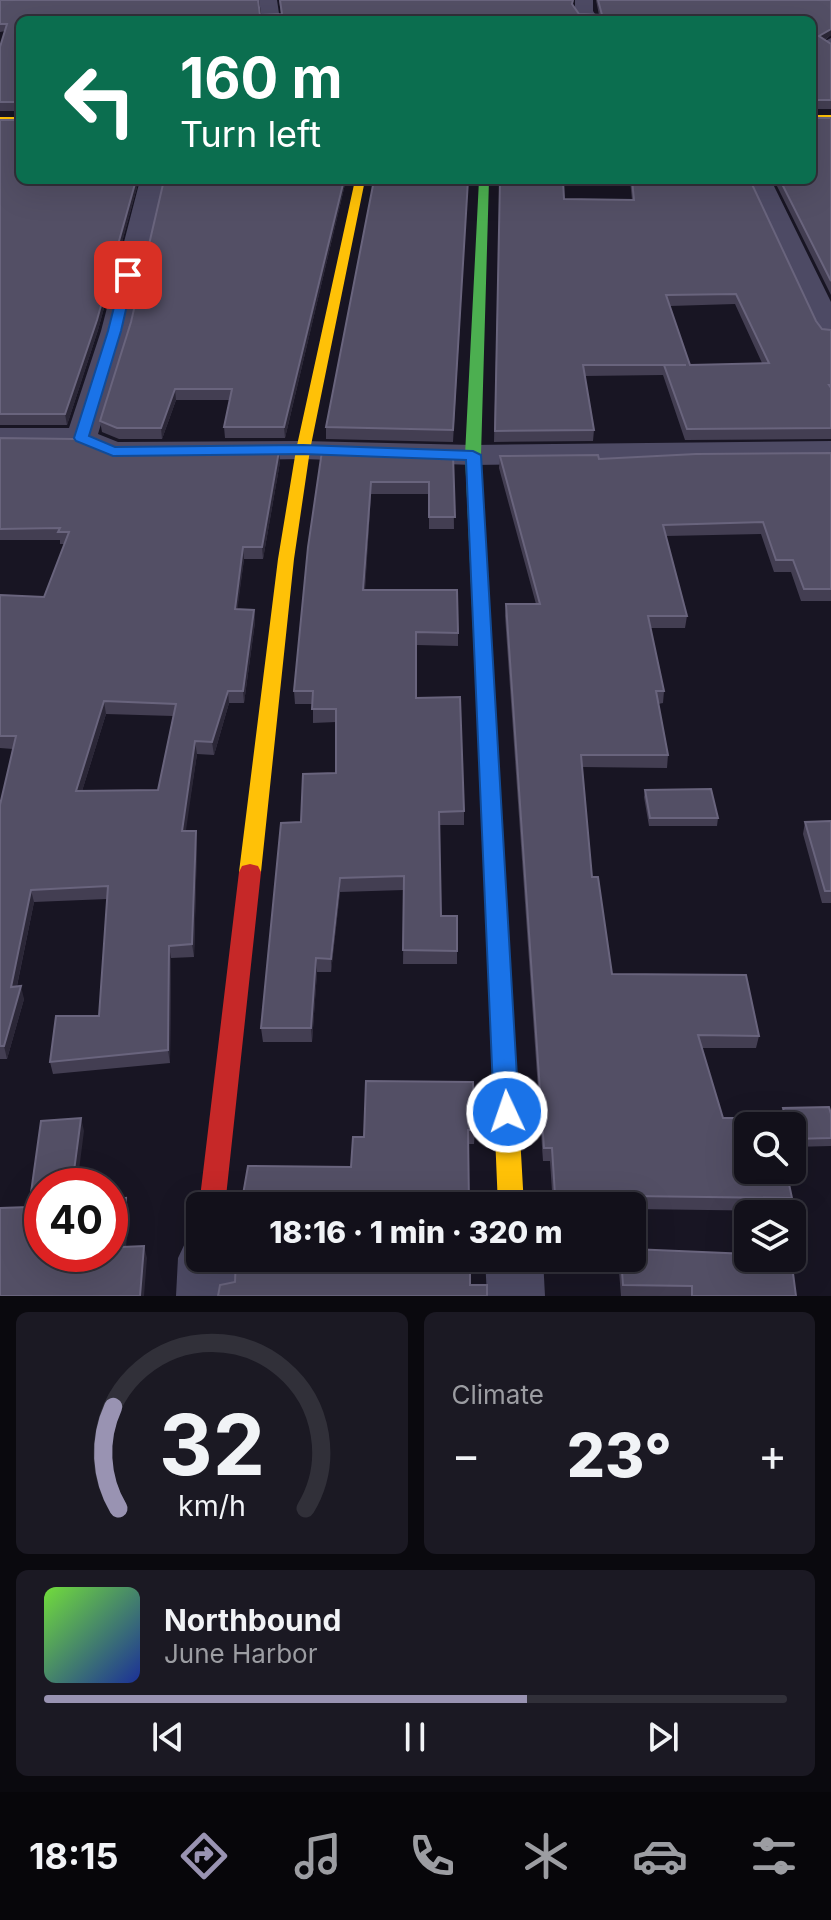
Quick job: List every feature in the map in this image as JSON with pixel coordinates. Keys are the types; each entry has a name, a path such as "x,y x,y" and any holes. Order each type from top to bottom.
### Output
{"street":[{"path":"81,438 115,331 151,184"},
{"path":"214,1192 286,559 303,450 359,184"},
{"path":"484,184 473,455 510,1192"},
{"path":"761,184 831,330"},
{"path":"0,437 81,438 113,452 303,450 473,455 831,451"},
{"path":"205,1296 206,1272"},
{"path":"515,1272 516,1296"}],"building":[{"path":"0,0 258,0 260,15 282,14 280,0 573,0 572,4 579,14 602,15 598,0 831,0 831,29 819,36 831,44 831,100 816,100 816,16 16,16 16,102 0,102 0,47 7,24 0,24"},
{"path":"816,118 831,118 831,281 782,184 816,184"},
{"path":"0,120 16,120 16,184 135,184 97,320 65,414 0,414"},
{"path":"163,184 343,184 284,427 224,427 232,389 175,389 161,428 117,428 100,421 131,322"},
{"path":"373,184 468,184 453,430 326,427"},
{"path":"500,184 563,184 564,199 634,200 632,184 752,184 816,321 822,329 831,330 831,428 687,429 664,365 583,365 594,430 495,431","holes":["736,294 769,363 690,365 666,295"]},
{"path":"0,438 74,439 111,454 279,451 262,547 243,547 235,609 254,610 243,691 228,691 212,742 195,741 182,831 196,831 192,944 169,946 168,1050 50,1062 56,1016 99,1016 108,886 31,890 11,987 21,986 4,1046 0,1046 0,805 16,736 0,736 0,595 44,597 69,532 58,532 60,528 0,529","holes":["104,701 176,704 158,790 76,791"]},
{"path":"322,451 453,455 455,517 429,517 429,482 371,482 363,590 457,590 458,633 416,632 416,698 460,697 464,811 439,812 441,916 457,916 457,951 403,950 404,876 340,878 331,959 316,958 311,1028 261,1028 281,823 301,822 303,774 336,773 336,709 312,709 313,691 294,691 308,547"},
{"path":"831,453 831,589 804,589 793,560 776,560 763,522 663,525 687,616 648,616 664,691 656,691 668,755 581,755 592,877 598,877 612,974 746,975 759,1036 698,1035 723,1118 734,1118 734,1184 789,1184 792,1198 555,1192 552,1148 544,1148 506,604 540,604 500,456 598,455 599,459 696,454"},
{"path":"711,789 718,818 650,818 645,790"},
{"path":"831,821 831,891 825,891 805,822"},
{"path":"366,1081 473,1082 475,1130 468,1130 469,1192 243,1192 248,1166 351,1167 353,1137 364,1137"},
{"path":"829,1107 831,1138 806,1139 806,1112 784,1112 783,1108"},
{"path":"81,1118 74,1168 34,1168 41,1121"},
{"path":"24,1207 24,1272 128,1272 128,1247 144,1246 140,1296 0,1296 0,1208"},
{"path":"646,1250 734,1253 734,1272 793,1272 796,1296 692,1296 692,1286 623,1285 622,1272 646,1272"},
{"path":"235,1272 470,1272 470,1285 487,1285 487,1296 218,1296 220,1285 235,1282"}],"traffic: fast":[{"path":"484,184 473,455 490,781"}],"traffic: slow":[{"path":"816,118 831,118"},
{"path":"0,120 16,120"},
{"path":"250,872 286,559 303,450 359,184"},
{"path":"490,781 510,1192"}],"traffic: jam":[{"path":"214,1192 250,872"}],"route":[{"path":"128,275 115,331 81,438 113,452 303,450 473,455 507,1112"}]}
